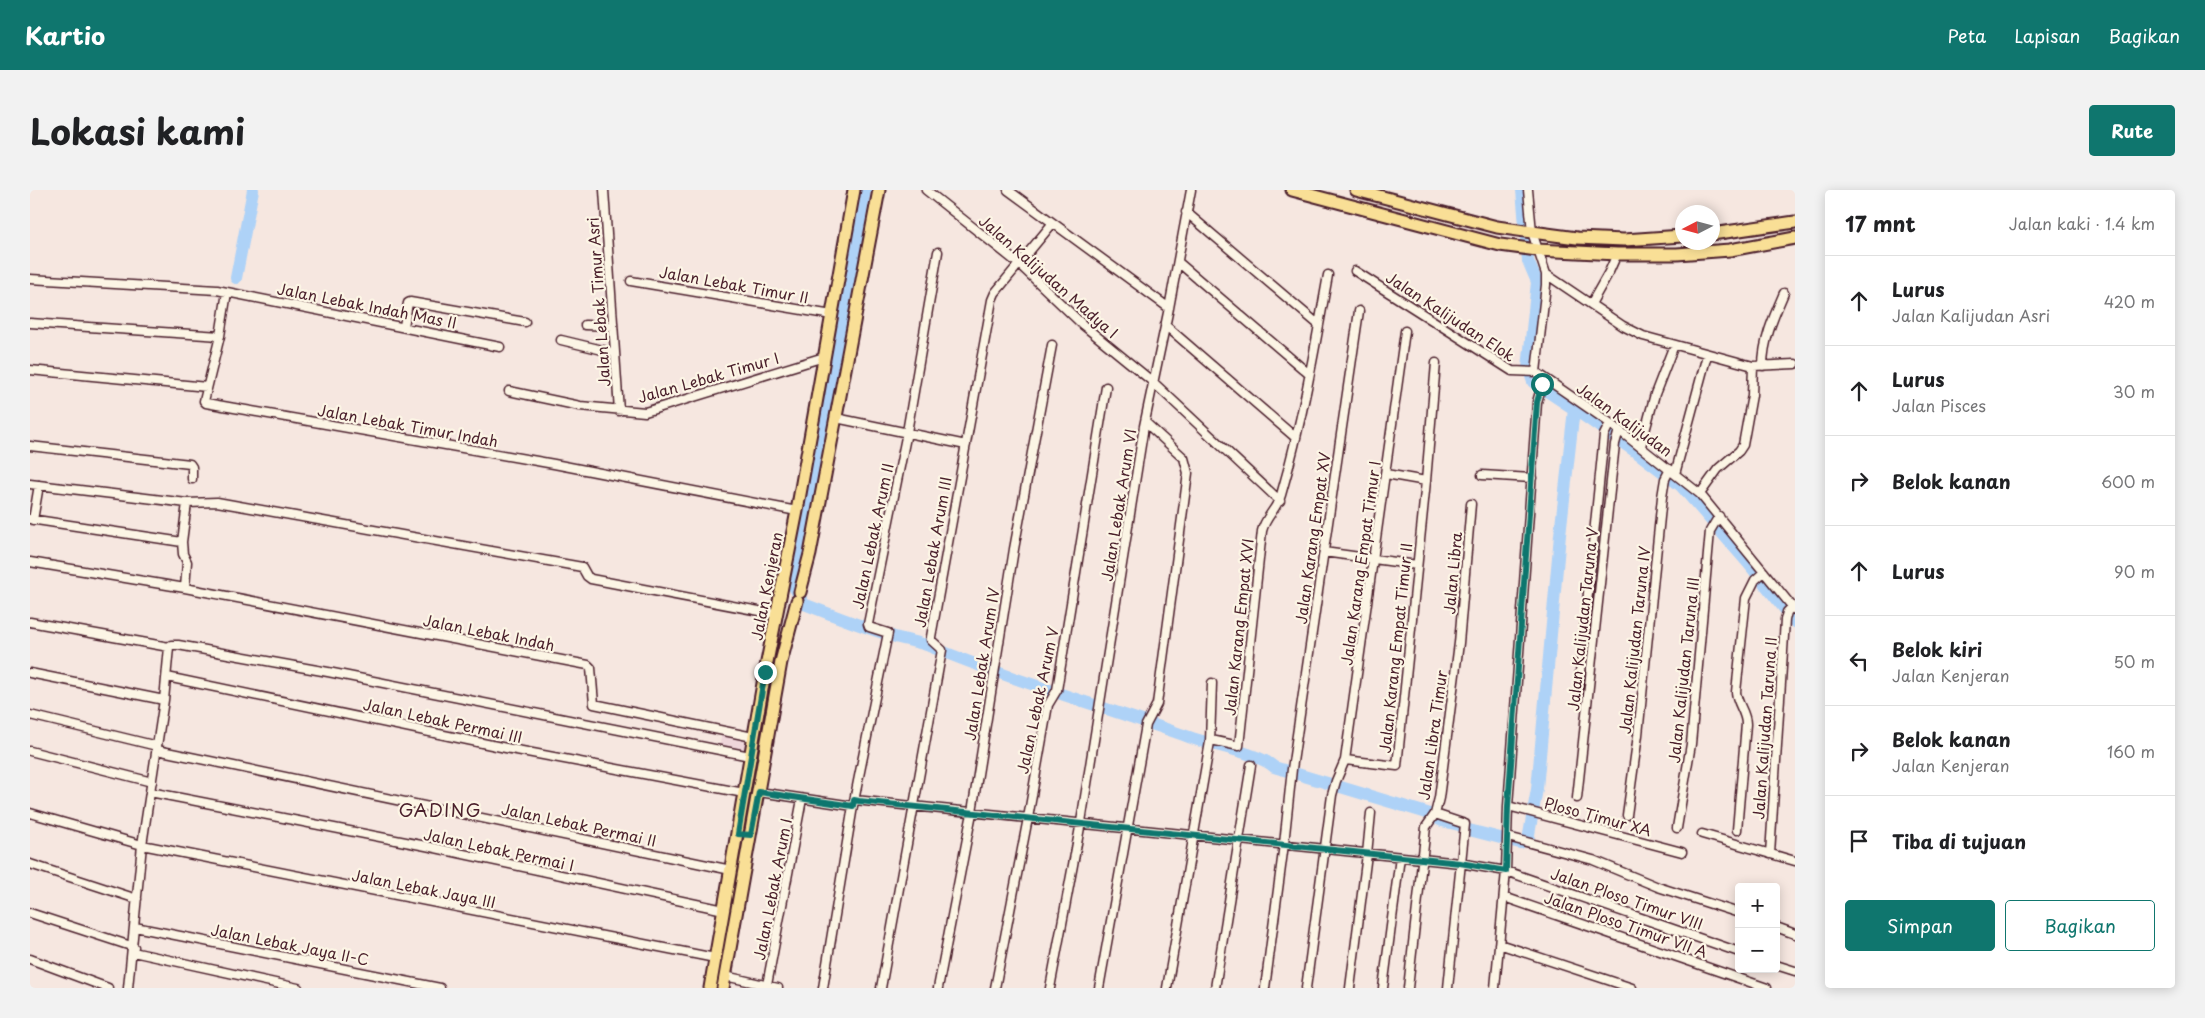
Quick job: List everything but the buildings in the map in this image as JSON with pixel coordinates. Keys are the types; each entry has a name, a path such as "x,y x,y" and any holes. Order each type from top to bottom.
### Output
{"main road":[{"name":"Jalan Kenjeran","path":"710,988 750,756 797,511 854,190"},
{"name":"Jalan Kenjeran","path":"724,982 781,662 810,554 879,190"},
{"path":"1292,190 1500,245 1519,248 1617,254 1677,254 1730,250 1795,238"},
{"path":"1356,190 1497,226 1526,231 1624,240 1675,236"},
{"path":"1720,233 1795,222"},
{"path":"738,834 751,835"},
{"path":"735,851 747,853"}],"street":[{"name":"Jalan Lebak Timur Asri","path":"604,190 619,411"},
{"name":"Jalan Kalijudan Madya I","path":"926,190 1019,264 1083,325 1153,382 1280,501"},
{"path":"1008,190 1169,308"},
{"path":"1145,422 1166,325 1191,190"},
{"path":"1528,190 1526,231 1546,274 1546,295 1534,372"},
{"path":"1186,212 1319,326"},
{"name":"Jalan Lebak Arum III","path":"881,988 941,652 931,640 931,636 993,298 1052,224"},
{"name":"Jalan Lebak Arum II","path":"822,988 854,803 888,633 869,627 868,624 907,432 938,252"},
{"path":"1591,304 1617,254"},
{"path":"1178,262 1309,374"},
{"name":"Jalan Kalijudan Elok","path":"1355,271 1512,371 1522,373 1534,372"},
{"path":"1546,274 1632,332 1753,366 1795,364"},
{"name":"Jalan Karang Empat XVI","path":"1210,743 1239,746 1262,531 1266,520 1280,501 1296,438 1328,275"},
{"name":"Jalan Lebak Indah Mas II","path":"30,279 118,283 227,292 404,326 500,347"},
{"name":"Jalan Lebak Timur II","path":"631,281 832,315"},
{"path":"30,370 208,387 220,336 227,292"},
{"path":"1764,366 1764,352 1770,328 1784,293"},
{"path":"404,326 408,303 410,302 525,322"},
{"name":"Jalan Karang Empat XV","path":"1265,988 1292,772 1359,311"},
{"path":"30,323 220,336"},
{"path":"585,325 614,326"},
{"path":"1166,325 1296,438"},
{"name":"Jalan Karang Empat Timur I","path":"1306,988 1324,848 1334,788 1345,760 1405,331"},
{"path":"561,340 615,353"},
{"name":"Jalan Lebak Arum IV","path":"938,988 971,812 1016,540 1052,345"},
{"path":"1641,446 1655,394 1674,345"},
{"name":"Jalan Kalijudan Taruna IV","path":"1627,815 1639,726 1661,505 1706,354"},
{"name":"Jalan Lebak Timur I","path":"509,391 580,406 619,411 648,411 824,357"},
{"name":"Jalan Karang Empat Timur II","path":"1345,760 1396,766 1418,565 1436,363"},
{"path":"1700,494 1724,463 1739,451 1743,445 1752,395 1753,366"},
{"name":"Jalan Kalijudan","path":"1534,372 1542,385 1610,424 1618,432 1641,446 1670,473 1700,494 1715,521 1791,610"},
{"path":"1495,988 1506,871 1508,806 1537,402 1542,385"},
{"name":"Jalan Lebak Timur Indah","path":"208,387 204,401 206,404 546,462 797,511"},
{"name":"Jalan Lebak Arum V","path":"995,988 1048,705 1056,691 1106,388"},
{"path":"836,418 966,445"},
{"name":"Jalan Lebak Arum VI","path":"1050,988 1081,822 1145,422"},
{"name":"Jalan Lebak Arum VI","path":"1099,988 1147,723 1157,704 1188,473 1184,458 1145,422"},
{"path":"1578,692 1604,435 1610,424"},
{"name":"Jalan Kalijudan Taruna V","path":"1577,798 1615,444 1618,432"},
{"path":"30,446 190,464 192,467 192,478"},
{"path":"1386,474 1426,481"},
{"path":"1482,475 1532,478"},
{"path":"30,484 187,504 217,502 309,517 582,567 587,576 592,579 776,614"},
{"path":"39,486 32,520 182,542"},
{"path":"30,562 185,588 187,562 183,554 182,542 187,504"},
{"name":"Jalan Libra","path":"1459,643 1471,504"},
{"name":"Jalan Kalijudan Taruna III","path":"1677,828 1691,744 1715,521"},
{"path":"1324,552 1418,565"},
{"path":"1738,830 1746,724 1736,692 1746,598 1749,590 1761,577"},
{"name":"Jalan Lebak Indah","path":"185,588 588,665 591,668 594,704 754,737"},
{"name":"Jalan Kalijudan Taruna II","path":"1770,854 1791,610"},
{"path":"30,622 169,647 171,645 178,645 328,672 750,756"},
{"name":"Jalan Libra Timur","path":"1421,858 1426,827 1439,798 1459,643"},
{"path":"128,988 134,950 142,845 164,700 169,647"},
{"path":"30,673 164,700"},
{"name":"Jalan Lebak Permai III","path":"167,677 506,748 744,793"},
{"path":"1167,988 1210,743 1212,683"},
{"name":"Jalan Lebak Permai II","path":"30,715 157,748 731,870"},
{"path":"30,751 152,782"},
{"path":"1215,988 1251,765"},
{"name":"Jalan Lebak Permai I","path":"150,792 426,846 724,910"},
{"name":"Jalan Ploso Timur VIII","path":"759,792 854,803 1081,822 1460,863 1506,871 1735,951"},
{"name":"Jalan Lebak Arum I","path":"767,986 802,798"},
{"name":"Ploso Timur XA","path":"1508,806 1682,852"},
{"name":"Jalan Lebak Jaya III","path":"30,813 142,845 715,958"},
{"path":"1350,988 1371,813"},
{"path":"1432,816 1464,823 1448,988"},
{"path":"1702,834 1795,861"},
{"path":"1508,840 1593,860 1658,887 1735,912"},
{"path":"1383,988 1400,857"},
{"path":"1408,988 1421,858"},
{"path":"30,864 137,898"},
{"name":"Jalan Ploso Timur VII A","path":"1504,897 1767,988"},
{"path":"30,913 134,950 298,988"},
{"name":"Jalan Lebak Jaya II-C","path":"136,927 440,988"},
{"path":"1779,928 1795,934"},
{"path":"1499,944 1632,988"},
{"path":"30,959 108,988"},
{"path":"1780,966 1795,971"},
{"path":"724,982 778,988"}],"shaded area":[{"path":"722,732 747,736 744,750 741,753 719,749"}],"waterway":[{"path":"236,278 253,190"},
{"path":"865,190 800,564 793,585 804,604 878,632 929,646 1026,682 1198,740 1246,753 1274,767 1427,813 1442,821 1459,825 1469,830 1520,843"},
{"path":"1522,190 1528,261 1537,282 1528,368 1533,382 1574,409 1560,535 1537,789 1528,840"},
{"path":"1574,409 1681,486 1748,563 1795,622"}],"district":[{"name":"GADING","path":"440,809"}],"route":[{"path":"765,672 738,834 744,836 751,835 759,792 853,806 854,800 1081,822 1367,854 1421,858 1506,871 1508,806 1528,518 1537,402 1542,384"}]}
